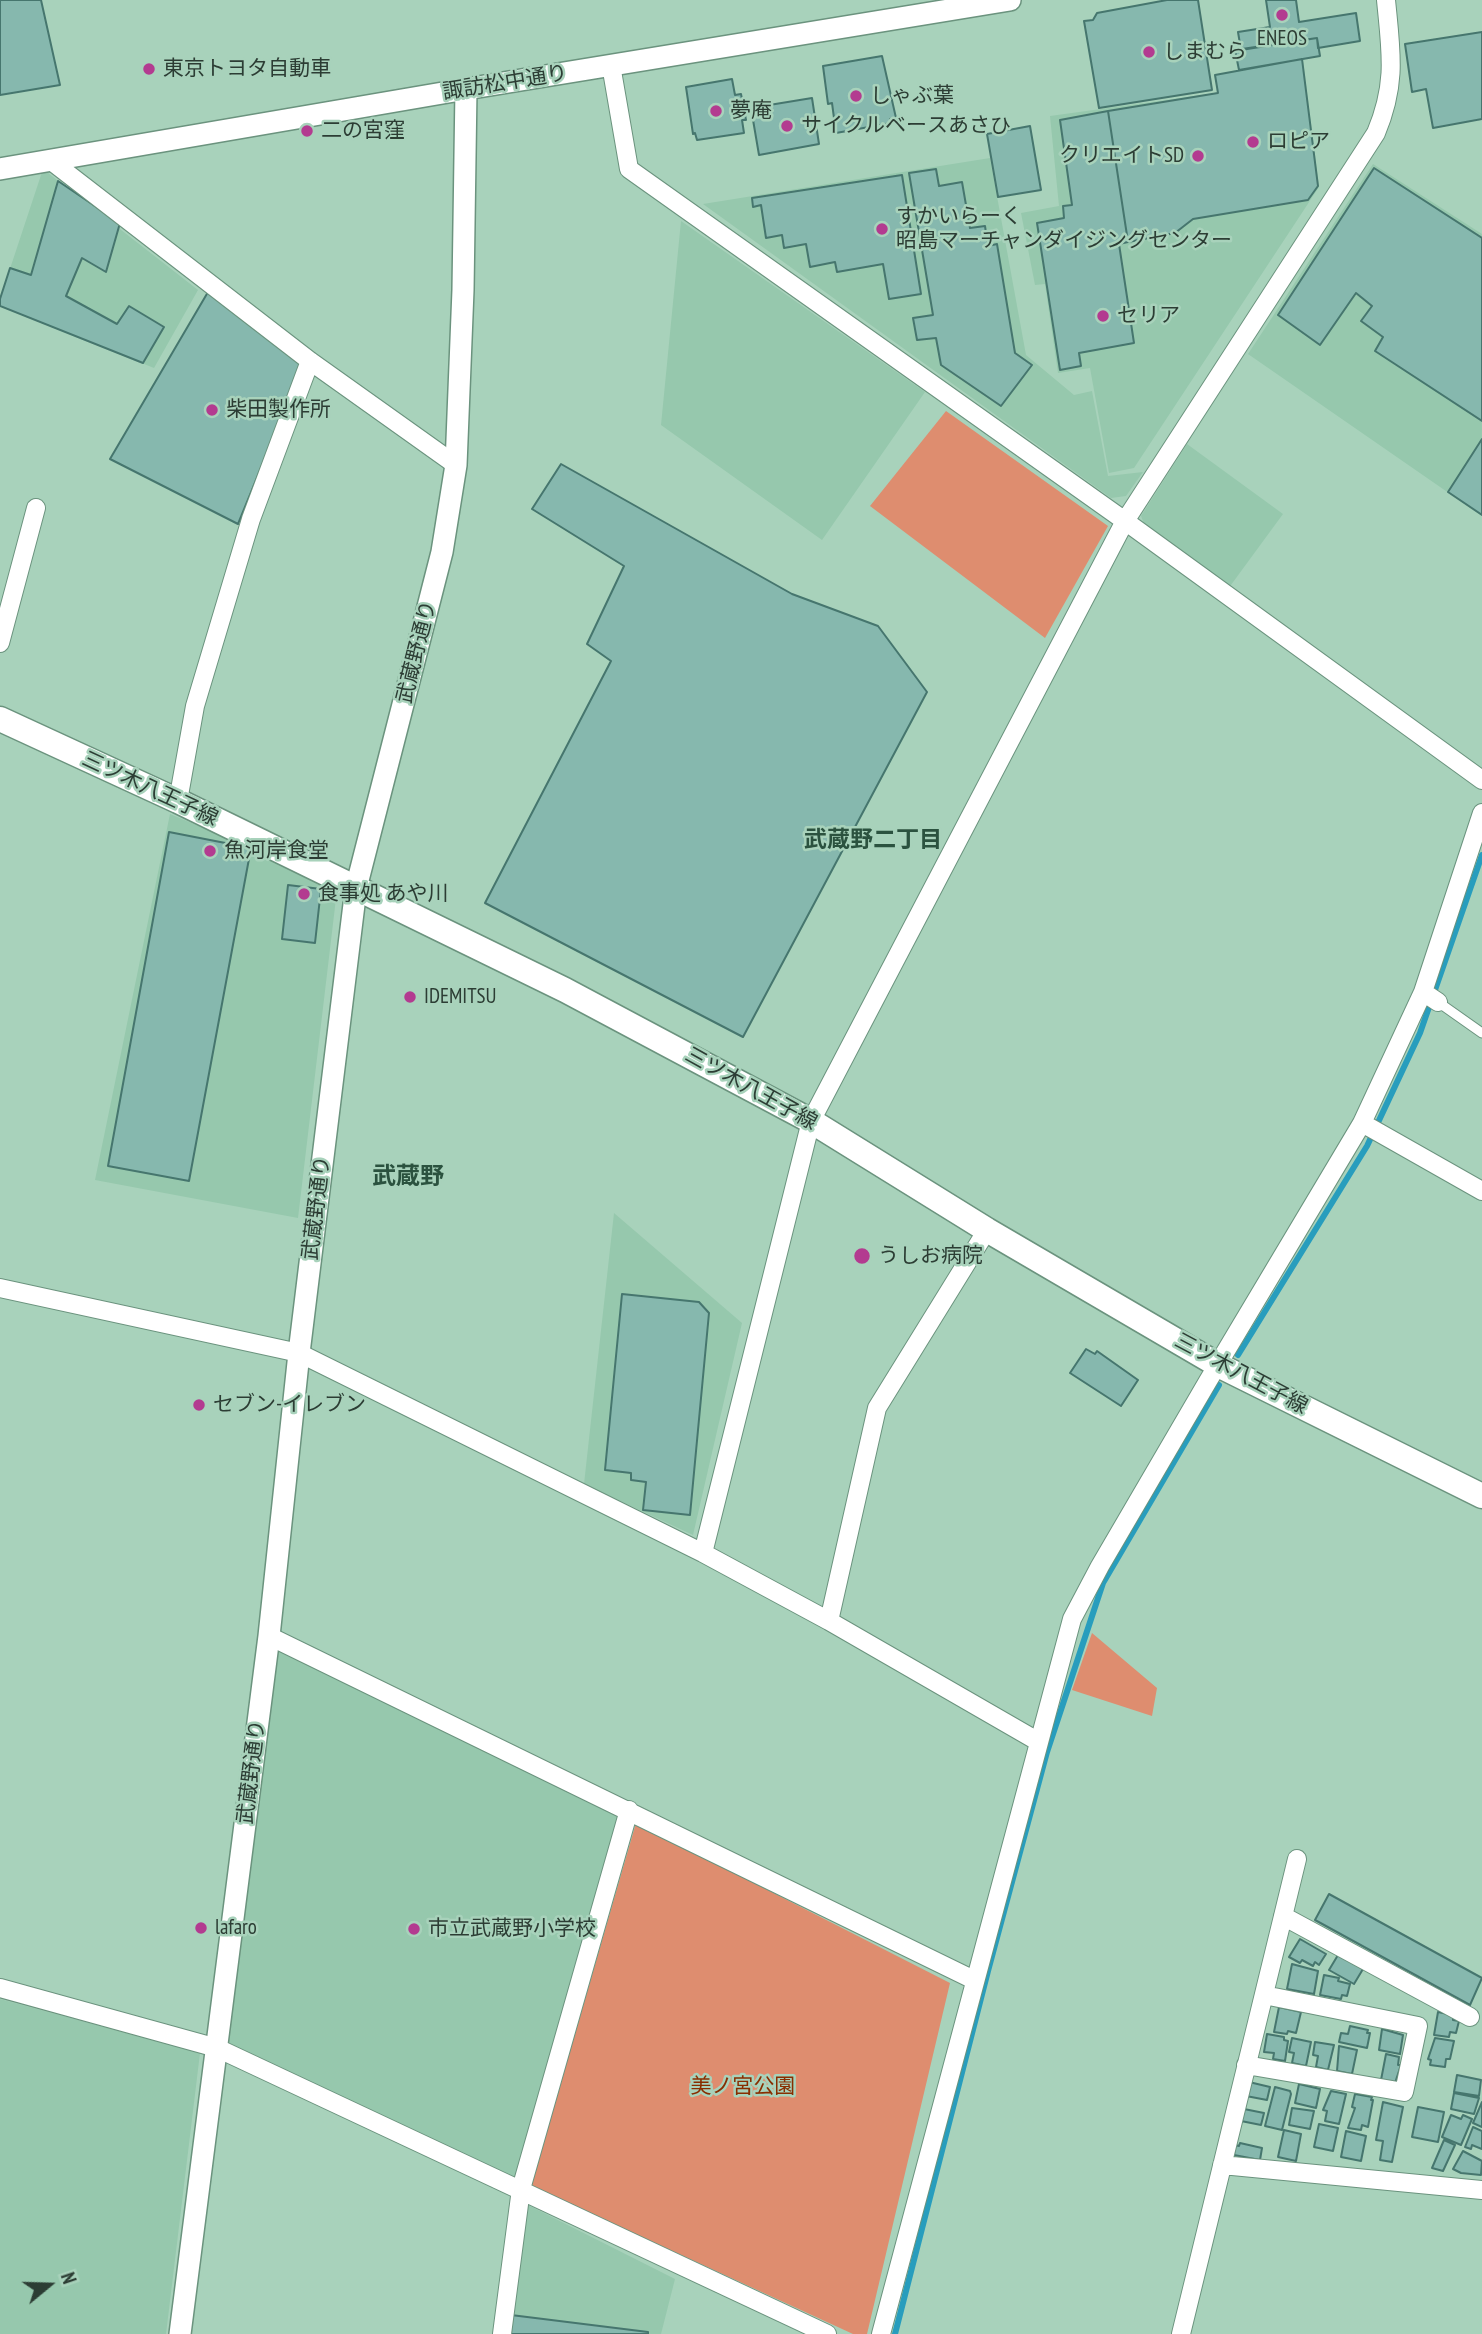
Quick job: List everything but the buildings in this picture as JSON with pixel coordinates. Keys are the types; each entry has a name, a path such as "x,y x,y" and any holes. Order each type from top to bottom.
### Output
{"main road":[{"name":"三ツ木八王子線","path":"0,719 178,801 565,990 811,1121 987,1230 1218,1365 1482,1496"}],"street":[{"name":"諏訪松中通り","path":"0,169 1010,0"},
{"path":"703,1552 811,1121 1125,521 1376,133 1385,111 1392,70 1386,0"},
{"path":"611,65 629,169 1125,521 1482,780"},
{"name":"武蔵野通り","path":"180,2334 269,1636 299,1353 356,888 442,552 456,465 460,411 466,89"},
{"path":"50,159 310,361 456,465"},
{"path":"178,801 199,692 251,519 310,361"},
{"path":"0,643 36,508"},
{"path":"881,2334 1072,1619 1218,1365 1364,1124 1429,996 1482,813"},
{"path":"1364,1124 1482,1192"},
{"path":"829,1621 877,1408 987,1230"},
{"path":"0,1288 299,1353 703,1552 1039,1742"},
{"path":"269,1636 974,1980"},
{"path":"502,2334 521,2189 629,1810"},
{"path":"1181,2334 1297,1859"},
{"path":"1283,1916 1470,2017"},
{"path":"0,1988 217,2048 827,2334"},
{"path":"1246,2065 1404,2092 1418,2026 1264,1995"},
{"path":"1222,2165 1482,2190"}],"lane":[{"path":"1429,996 1482,1034"}],"shaded area":[{"path":"1303,60 1319,187 1134,468 1109,473 1090,368 1058,373 1045,284 1035,285 1021,213 1059,206 1050,116 1217,93 1215,75"},
{"path":"990,158 1026,355 1074,395 1092,391 1108,476 1143,472 1126,496 1111,498 703,204"},
{"path":"1373,164 1482,234 1482,516 1248,354"},
{"path":"43,169 198,290 154,368 0,306"},
{"path":"681,221 925,392 822,540 661,425"},
{"path":"1187,444 1283,514 1228,589 1147,531 1141,516"},
{"path":"170,814 247,846 337,890 298,1218 95,1180"},
{"path":"614,1213 742,1323 693,1535 584,1484"},
{"name":"市立武蔵野小学校","path":"269,1636 629,1810 521,2189 217,2048"},
{"path":"0,1999 200,2053 166,2334 0,2334"},
{"path":"528,2205 675,2279 661,2334 512,2334"}],"green space":[{"path":"946,411 1108,526 1045,638 870,506"},
{"path":"1092,1633 1157,1688 1152,1716 1072,1690"},
{"name":"美ノ宮公園","path":"636,1823 950,1983 867,2334 853,2334 531,2186"}],"waterway":[{"path":"1238,1355 1367,1146 1420,1033 1482,855"},
{"path":"895,2334 1047,1752 1103,1583 1219,1385"}],"place":[{"name":"ENEOS","path":"1282,15"},
{"name":"しまむら","path":"1149,52"},
{"name":"東京トヨタ自動車","path":"149,69"},
{"name":"しゃぶ葉","path":"856,96"},
{"name":"夢庵","path":"716,111"},
{"name":"サイクルベースあさひ","path":"787,126"},
{"name":"二の宮窪","path":"307,131"},
{"name":"ロピア","path":"1253,142"},
{"name":"クリエイトSD","path":"1198,156"},
{"name":"すかいらーく 昭島マーチャンダイジングセンター","path":"882,229"},
{"name":"セリア","path":"1103,316"},
{"name":"柴田製作所","path":"212,410"},
{"name":"魚河岸食堂","path":"210,851"},
{"name":"食事処 あや川","path":"304,894"},
{"name":"IDEMITSU","path":"410,997"},
{"name":"うしお病院","path":"862,1256"},
{"name":"セブン-イレブン","path":"199,1405"},
{"name":"lafaro","path":"201,1928"},
{"name":"市立武蔵野小学校","path":"414,1929"}],"district":[{"name":"武蔵野二丁目","path":"873,840"},
{"name":"武蔵野","path":"408,1177"}]}
